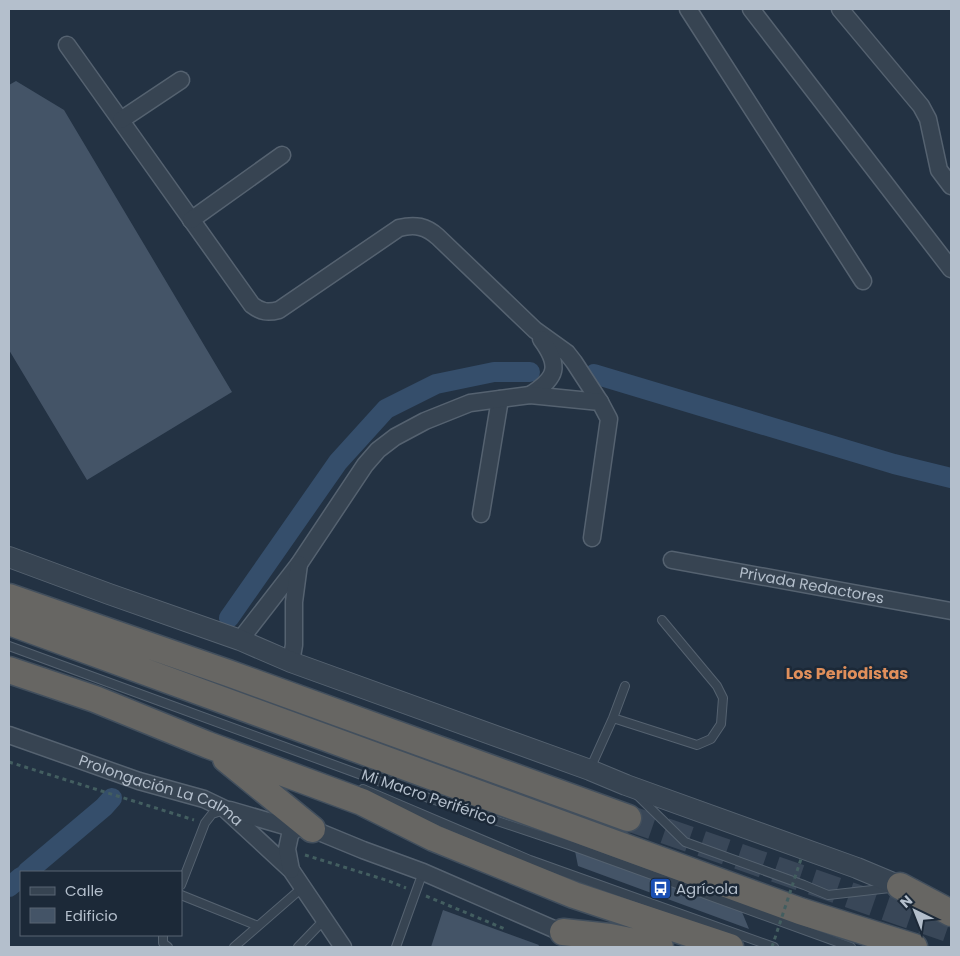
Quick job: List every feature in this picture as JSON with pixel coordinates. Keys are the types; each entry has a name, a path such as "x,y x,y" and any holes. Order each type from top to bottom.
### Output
{"highway":[{"path":"9,597 228,673 628,818"},
{"path":"9,622 800,911 914,947"},
{"path":"9,670 95,699 362,802 434,838 574,895 730,947"},
{"path":"208,744 303,829"},
{"path":"900,886 951,914"},
{"path":"561,938 610,937 660,947"}],"street":[{"path":"688,9 862,281"},
{"path":"752,9 951,269"},
{"path":"840,9 922,106 928,119 939,170 951,186"},
{"path":"67,45 252,305 258,309 265,312 279,310 392,232 399,228 417,226 425,228 438,237 535,330 567,353 600,402 609,419 592,538"},
{"path":"122,120 181,80"},
{"path":"191,220 282,155"},
{"path":"530,395 542,387 551,377 553,367 553,358 535,330"},
{"path":"240,640 299,564 366,465 378,450 395,437 425,421 470,404 530,395 600,402"},
{"path":"481,514 500,399"},
{"path":"9,557 240,640 291,662 857,868 900,886"},
{"name":"Privada Redactores","path":"672,560 951,612"},
{"path":"291,662 294,645 294,602 299,564"},
{"name":"Prolongación La Calma","path":"11,736 139,781 204,799 226,809 291,870 343,947"},
{"path":"226,809 303,829 423,872 561,938 592,947"},
{"name":"Prolongación La Calma","path":"291,870 287,849 290,835 303,829"}],"lane":[{"path":"613,718 697,745 712,739 721,724 723,698 717,686 662,620"},
{"name":"Mi Macro Periférico","path":"9,646 378,781 572,846 851,947"},
{"path":"56,677 122,701"},
{"path":"590,770 625,686"},
{"path":"626,785 685,842 804,885 828,896 900,886"},
{"name":"Mi Macro Periférico","path":"356,787 530,860 773,947"},
{"path":"182,882 205,823 212,814 226,809"},
{"path":"396,947 423,872"},
{"path":"234,947 303,887"},
{"path":"182,895 258,926"},
{"path":"298,947 324,920"},
{"path":"163,936 163,943 168,947"}],"path":[{"path":"773,947 802,856"}],"building":[{"path":"16,81 64,110 232,392 87,480 9,350 9,85"},
{"name":"Agrícola","path":"575,851 742,912 749,929 578,866"},
{"path":"443,910 539,945 538,947 431,947"}],"waterway":[{"path":"229,618 338,462 386,409 436,384 494,372 530,372"},
{"path":"594,374 894,464 951,478"},
{"path":"28,871 104,807 112,798"},
{"path":"9,887 20,878"}],"tunnel":[{"path":"628,818 951,930"}],"place":[{"name":"Agrícola","path":"660,889"}],"district":[{"name":"Los Periodistas","path":"847,673"}]}
